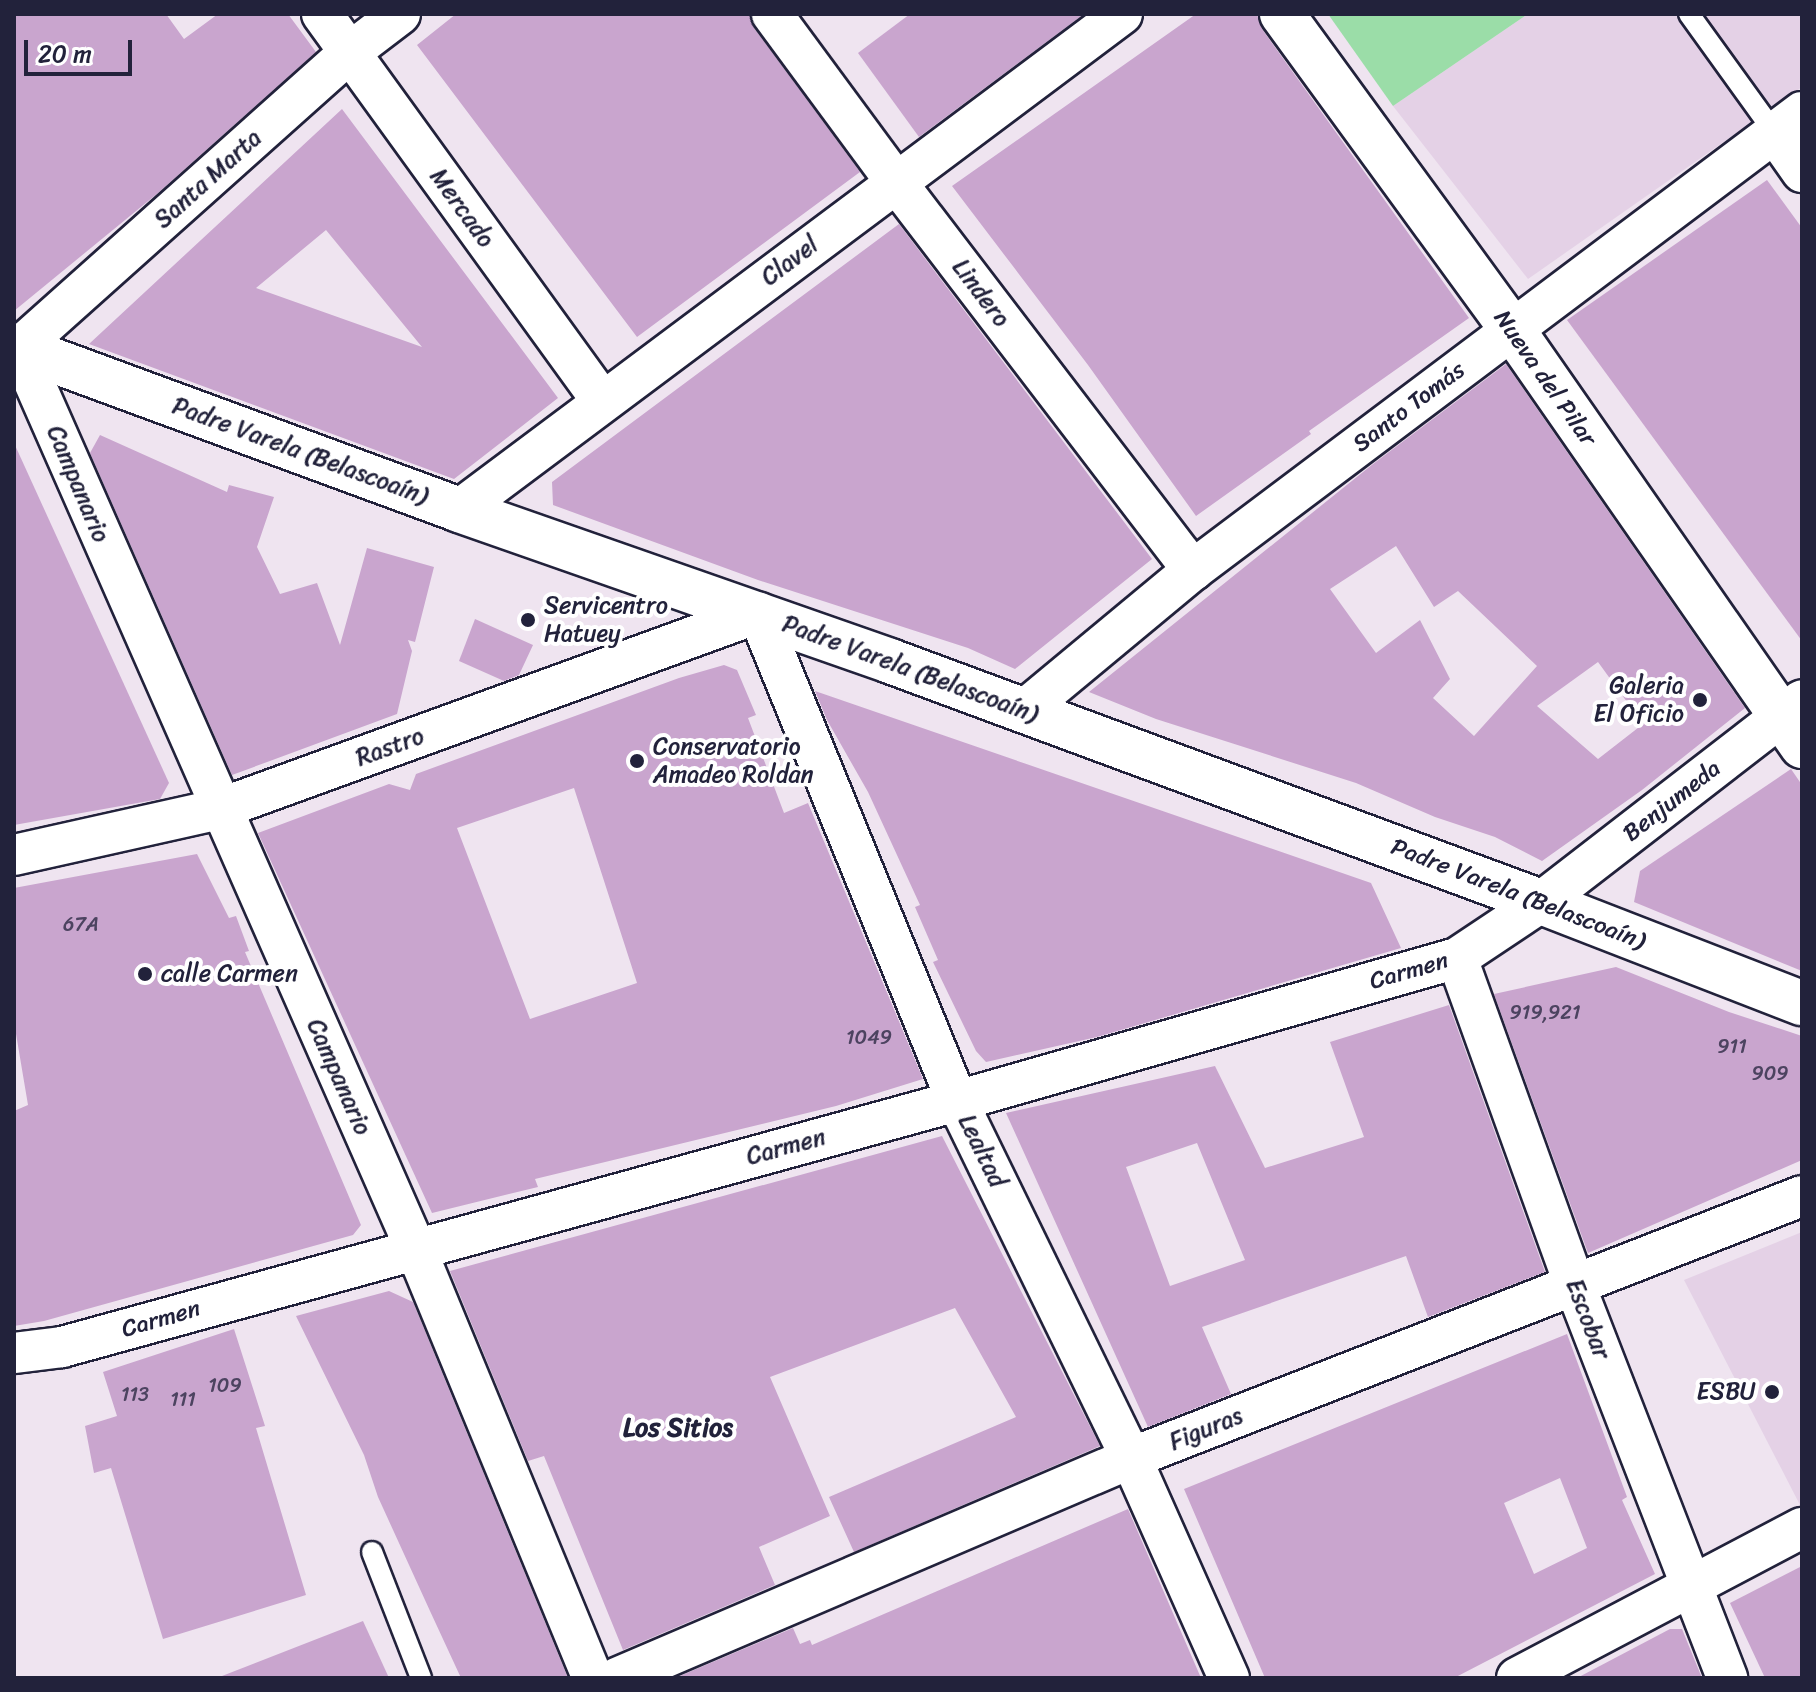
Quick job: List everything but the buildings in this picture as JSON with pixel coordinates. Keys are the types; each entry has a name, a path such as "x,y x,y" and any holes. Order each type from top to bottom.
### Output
{"main road":[{"name":"Nueva del Pilar","path":"1282,14 1795,720"},
{"name":"Padre Varela (Belascoaín)","path":"16,347 459,510 758,613 1541,902 1802,1003"}],"street":[{"name":"Mercado","path":"322,14 602,401"},
{"name":"Santa Marta","path":"16,347 349,53 400,14"},
{"name":"Lindero","path":"772,14 896,182 1193,570"},
{"name":"Clavel","path":"459,510 1122,14"},
{"name":"Santo Tomás","path":"1023,711 1193,570 1788,122"},
{"path":"1788,122 1802,172"},
{"name":"Campanario","path":"16,347 415,1247 593,1678"},
{"name":"Rastro","path":"14,855 219,809 758,613"},
{"name":"Lealtad","path":"758,613 957,1101 1131,1458 1229,1678"},
{"name":"Benjumeda","path":"1541,902 1795,720"},
{"name":"Carmen","path":"14,1353 62,1347 415,1247 957,1101 1457,958 1541,902"},
{"name":"Escobar","path":"1457,958 1574,1283 1727,1678"},
{"name":"Figuras","path":"617,1678 1131,1458 1802,1196"},
{"path":"1517,1678 1802,1528"}],"lane":[{"path":"1689,14 1788,122"},
{"path":"372,1552 421,1678"}],"shaded area":[{"path":"1528,14 1802,14 1802,87 1528,279 1393,106"},
{"name":"ESBU","path":"1802,1232 1802,1503 1800,1505 1684,1280"}],"green space":[{"path":"1328,14 1528,14 1393,106"}],"place":[{"name":"Servicentro Hatuey","path":"528,620"},
{"name":"Galeria El Oficio","path":"1700,700"},
{"name":"Conservatorio Amadeo Roldan","path":"637,761"},
{"name":"calle Carmen","path":"145,974"},
{"name":"ESBU","path":"1772,1392"}],"district":[{"name":"Los Sitios","path":"678,1428"}]}
